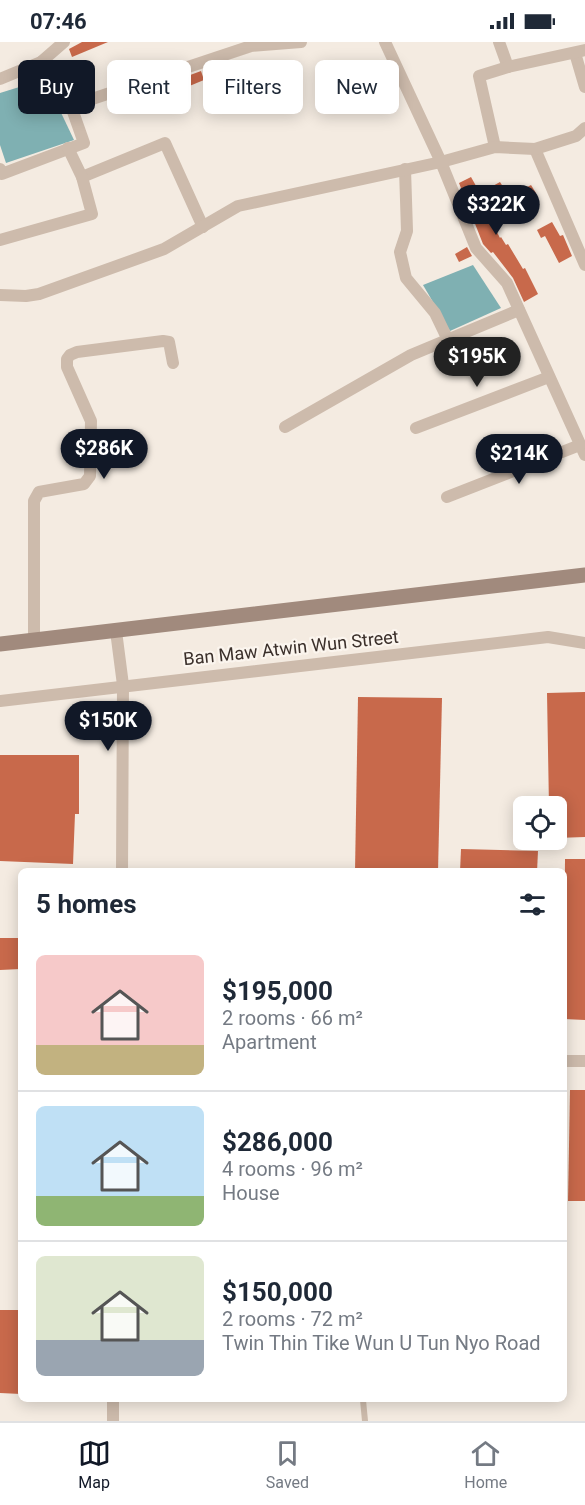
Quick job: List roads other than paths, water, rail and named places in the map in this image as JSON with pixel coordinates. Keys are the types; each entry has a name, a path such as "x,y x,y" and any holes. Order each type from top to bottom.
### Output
{"main road":[{"path":"0,644 585,575"}],"street":[{"path":"43,60 64,42"},
{"path":"95,98 250,44 301,42"},
{"path":"385,42 441,162 476,248 507,283 583,450 447,497"},
{"path":"499,42 508,67"},
{"path":"495,147 480,76 508,67 580,52 585,87"},
{"path":"0,79 18,72"},
{"path":"0,169 2,174 84,143 74,114"},
{"path":"0,295 39,294 164,249 238,206 441,162 495,147 536,149 576,136 585,128"},
{"path":"82,177 165,143 204,226"},
{"path":"0,240 92,214 82,177 68,148"},
{"path":"536,149 585,264"},
{"path":"405,169 407,231 400,252 405,278 435,313 448,339"},
{"path":"285,427 411,355 519,310"},
{"path":"34,640 34,501 39,492 84,484 90,476 91,421 67,367 67,359 77,352 163,341 169,342 173,363"},
{"path":"416,428 549,377"},
{"path":"116,631 123,685 122,868"},
{"name":"Ban Maw Atwin Wun Street","path":"0,701 123,685 548,638 585,643"},
{"path":"567,1061 585,1061"},
{"path":"113,1402 113,1421"}],"lane":[{"path":"363,1402 365,1421"}],"water":[{"path":"18,87 18,114 62,114 74,140 6,163 0,145 0,93"},
{"path":"473,265 501,308 450,331 423,285"}]}
